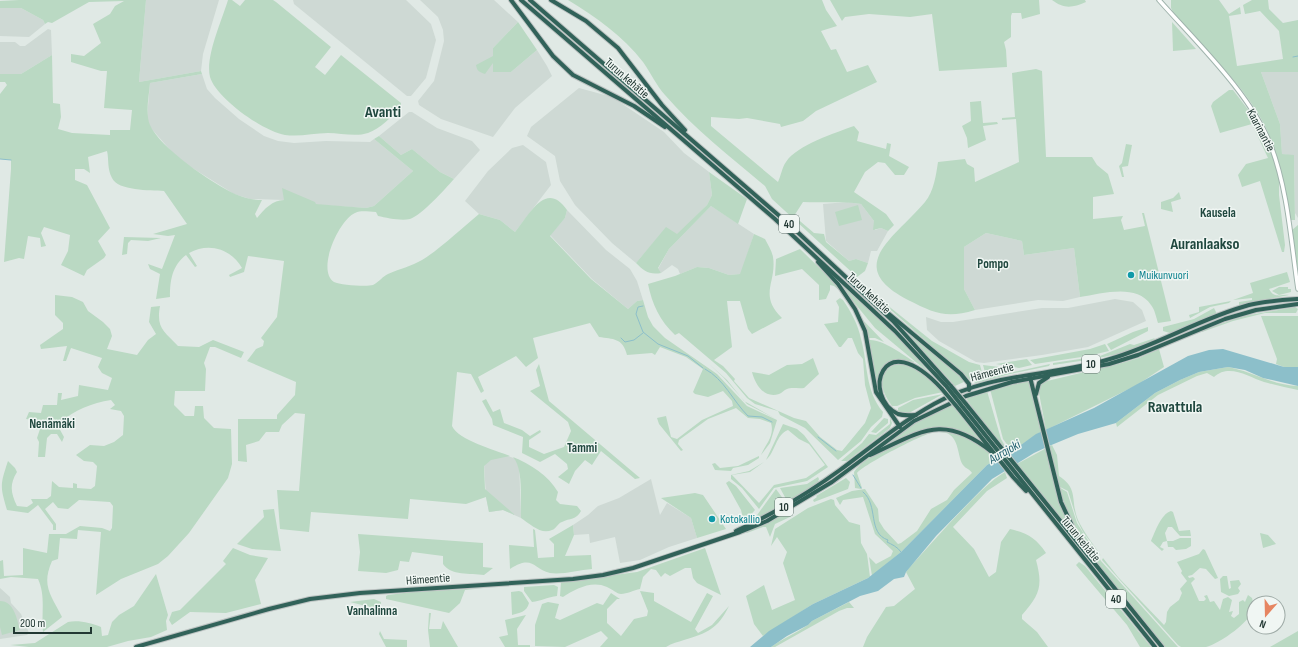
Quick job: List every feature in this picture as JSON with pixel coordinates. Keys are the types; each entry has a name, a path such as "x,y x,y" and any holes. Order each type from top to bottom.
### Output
{"highway":[{"path":"511,0 553,56 574,76 634,106 682,138"},
{"name":"Turun kehätie","path":"521,0 682,138 805,247 891,327 947,387"},
{"name":"Turun kehätie","path":"530,0 706,152 870,299 916,345 996,450 1098,568 1162,647"},
{"path":"551,0 586,21 618,48 662,105 706,152"},
{"path":"805,247 838,284 855,309 866,336 876,392 900,427"},
{"path":"870,299 895,317 969,384 966,396"},
{"name":"Hämeentie","path":"721,538 765,518 791,503 842,469 917,414 969,384 1110,359 1136,351 1209,320 1247,306 1298,299"},
{"name":"Hämeentie","path":"136,647 310,599 360,593 592,577 638,566 755,527 790,509 832,482 900,427 928,412 966,396 1002,384 1094,368 1125,360 1217,321 1241,314 1298,304"},
{"path":"917,414 900,414 888,404 879,383 881,373 885,368 895,362 910,363 947,387 1016,474"},
{"path":"1027,374 1030,378 1036,396 1058,490 1066,514 1098,568"},
{"path":"1036,396 1039,383 1050,375"},
{"path":"864,457 918,434 942,429 958,430 996,450"},
{"name":"Turun kehätie","path":"1016,474 1155,647"}],"main road":[{"name":"Kaarinantie","path":"1159,0 1237,90 1257,118 1267,136 1281,179 1298,289"}],"shaded area":[{"path":"146,0 219,0 203,54 201,71 139,82"},
{"path":"293,0 406,0 431,24 436,40 426,78 411,96 407,96 294,4"},
{"path":"420,0 494,0 518,22 493,48 511,72 537,50 547,66 552,76 515,108 493,137 441,119 419,105 418,101 434,81 444,41 443,30 438,17"},
{"path":"0,8 21,8 43,20 45,24 29,37 0,36"},
{"path":"48,29 51,30 52,55 21,74 0,74 0,42 15,42 20,46 25,46"},
{"path":"1261,72 1298,72 1298,218 1295,213 1294,156 1282,154 1280,124"},
{"path":"202,74 207,89 215,98 239,119 264,136 278,141 294,143 326,141 370,142 374,139 413,171 374,206 366,208 321,205 284,200 250,199 234,194 178,159 150,127 147,118 150,83"},
{"path":"579,88 612,97 664,132 684,153 709,172 712,195 707,205 677,235 666,228 636,263 612,243 575,205 560,181 555,156 527,136 531,127"},
{"path":"409,112 412,112 437,128 472,141 480,150 454,179 440,172 412,149 401,155 379,136"},
{"path":"523,145 546,162 551,185 515,232 500,220 479,214 465,201 488,171 512,148"},
{"path":"847,202 861,204 874,221 875,230 881,228 888,231 877,251 871,251 868,263 856,259 849,261 826,241 823,204"},
{"path":"711,206 754,234 741,274 729,275 709,268 697,267 680,274 678,269 672,265 661,273 658,269 669,249"},
{"path":"567,210 606,250 630,269 637,281 643,300 637,301 628,309 592,279 550,235 565,218"},
{"name":"Pompo","path":"986,233 1022,241 1024,255 1074,248 1080,297 1063,301 1038,300 975,310 964,289 964,247"},
{"path":"1115,299 1133,302 1142,310 1146,321 1088,347 1042,355 984,363 976,362 939,341 927,330 926,317 941,322 953,322 1042,308 1068,308"},
{"path":"483,447 519,460 521,518 503,510 489,512 486,497"},
{"path":"651,479 660,515 667,503 691,518 697,538 669,547 640,560 620,563 615,537 590,543 589,534 574,535 573,525 598,506 619,498"},
{"path":"0,588 10,597 11,603 21,614 29,633 27,635 0,639"}],"green space":[{"path":"146,0 139,82 201,71 202,74 150,83 148,110 150,125 155,134 164,144 201,174 225,189 242,197 262,200 255,214 257,218 269,206 280,200 284,200 282,188 315,202 316,204 366,208 374,206 413,171 374,139 379,136 401,155 412,149 440,172 454,179 427,207 415,217 410,219 402,220 378,216 376,212 365,211 355,213 349,217 342,225 337,235 329,257 327,267 329,276 334,282 365,286 373,285 386,275 422,260 479,214 500,220 515,232 539,203 545,199 552,198 559,202 567,210 565,218 550,236 591,279 628,309 637,301 643,300 648,317 653,326 665,338 717,374 747,406 777,420 770,443 761,455 771,436 771,423 760,419 748,418 736,408 708,419 679,440 678,444 683,450 681,451 659,424 657,418 666,416 671,437 677,439 702,420 733,406 732,401 723,391 708,397 695,394 693,392 703,369 686,357 660,347 655,355 652,353 627,355 623,345 620,342 613,339 599,337 590,323 533,338 538,358 526,367 516,356 478,377 484,391 481,393 471,374 457,372 452,426 461,436 487,448 510,456 491,460 484,466 485,489 515,515 503,510 489,512 486,497 466,504 410,499 408,519 311,512 309,532 280,529 277,490 299,491 305,414 295,413 282,425 279,432 266,432 259,441 246,445 247,462 238,461 238,419 277,419 277,415 295,395 296,382 247,361 256,349 263,346 264,341 261,338 277,317 284,261 248,256 244,272 230,277 229,275 242,268 232,256 219,249 204,248 197,250 189,253 197,266 195,267 186,255 181,259 173,274 170,297 156,299 160,274 150,269 148,264 162,269 175,235 168,236 153,234 187,224 164,191 127,188 115,182 109,171 107,151 88,157 90,173 84,169 75,169 75,180 87,185 110,228 98,241 106,255 104,258 87,270 84,276 61,265 68,251 70,235 44,227 41,233 46,246 41,247 40,238 28,236 24,259 19,258 4,262 11,160 0,159 0,94 7,85 5,82 0,82 0,74 21,74 52,55 53,103 60,104 61,117 58,129 72,133 110,135 110,130 130,130 132,110 104,108 107,71 101,71 71,62 71,54 84,56 101,43 93,24 110,14 115,6 124,1 89,2 52,23 48,22 45,24 43,20 21,8 0,8 0,1"},
{"path":"228,0 232,0 240,6 245,0 273,0 331,47 315,67 325,75 341,55 401,103 401,107 377,129 358,135 328,133 296,136 276,133 265,128 231,104 214,85 210,77 209,69 212,49"},
{"path":"568,0 822,0 826,10 837,26 821,31 831,50 836,49 847,72 868,65 877,82 816,111 803,121 781,127 780,124 747,118 739,119 711,117 711,126 778,182 785,164 791,156 799,150 817,140 854,126 859,132 857,141 886,149 887,143 891,144 889,156 909,167 904,175 895,175 885,163 878,162 865,172 854,192 886,214 894,225 888,231 881,228 873,230 874,221 861,204 803,202 794,216 814,233 824,234 826,242 849,261 856,259 868,263 865,271 857,277 772,199 765,186 713,142 676,107 656,83 643,62 618,35 589,13"},
{"path":"830,0 1039,0 1040,14 1022,19 1021,13 1012,13 1011,37 1004,42 1007,67 939,71 932,14 910,17 869,14 845,17 842,21"},
{"path":"1052,0 1085,0 1086,2 1068,7 1060,5"},
{"path":"1171,0 1219,0 1229,14 1240,7 1241,14 1229,16 1237,66 1283,59 1279,31 1260,11 1245,14 1243,5 1252,0 1268,0 1269,9 1283,23 1298,20 1298,72 1261,72 1280,124 1282,154 1294,155 1295,220 1291,220 1290,217 1274,146 1264,124 1235,81 1175,16 1171,8"},
{"path":"518,22 537,50 511,72 493,72 493,63 485,74 481,73 477,69 476,65 493,56 493,48"},
{"path":"1172,22 1196,49 1173,51"},
{"path":"1036,69 1042,71 1046,157 1092,157 1097,165 1108,174 1114,194 1093,197 1093,219 1123,216 1121,220 1124,230 1145,226 1142,213 1144,213 1171,321 1158,323 1151,305 1145,298 1137,294 1128,292 1108,292 1080,297 1074,248 1024,255 1022,241 986,233 964,247 964,289 975,310 956,314 933,311 908,300 889,287 879,275 877,263 881,251 889,239 928,198 934,183 938,162 965,159 967,164 974,168 975,182 1019,162 1016,119 1002,120 1002,118 1015,117 1012,73"},
{"path":"1229,90 1233,90 1256,120 1272,155 1279,177 1279,195 1285,245 1284,252 1282,252 1260,181 1242,187 1238,175 1246,164 1268,158 1252,124 1220,133 1211,106 1213,102"},
{"path":"981,101 983,123 997,122 998,124 983,126 986,140 968,148 967,138 962,126 971,121 970,102"},
{"path":"1126,144 1132,145 1128,166 1122,167 1124,177 1122,177 1119,166 1122,163"},
{"path":"709,172 747,199 738,224 711,206 669,249 658,268 661,273 650,273 644,270 636,263 666,227 677,234 707,205 712,195"},
{"path":"1179,192 1181,199 1171,202 1173,212 1161,209 1161,202 1173,198"},
{"path":"858,205 862,220 839,226 835,212"},
{"path":"1298,225 1298,271 1292,230"},
{"path":"754,234 765,239 772,252 774,266 770,288 771,302 775,310 782,318 752,334 748,329 740,301 727,301 732,347 714,360 723,366 735,379 734,381 749,398 794,418 806,421 820,437 837,450 842,451 865,423 871,408 865,385 863,359 858,353 852,338 848,338 841,347 839,347 824,324 838,322 839,307 836,301 840,298 843,300 858,328 870,386 877,404 883,412 882,417 871,427 861,441 838,460 805,428 780,415 778,411 755,404 747,398 726,373 679,333 675,335 657,312 648,284 675,276 697,267 709,268 729,275 740,274"},
{"path":"124,237 161,238 148,241 131,240 128,243 127,254 122,255"},
{"path":"800,249 842,290 840,291 834,286 830,285 830,290 826,299 819,300 819,285 802,269 775,276 776,259"},
{"path":"1287,272 1290,282 1269,289 1276,295 1289,295 1239,305 1239,302 1252,300 1252,298 1233,300 1253,293 1250,283"},
{"path":"830,273 879,317 910,349 929,373 875,328"},
{"path":"1279,287 1288,287 1288,289 1291,289 1291,292 1279,295 1272,291"},
{"path":"866,288 932,341 969,362 980,365 983,376 970,380"},
{"path":"55,295 72,297 83,302 88,311 110,329 112,336 107,349 137,355 148,340 156,334 149,322 151,307 160,306 159,319 162,329 178,346 199,347 213,340 244,352 241,358 215,347 210,347 204,363 206,369 205,391 175,391 174,405 185,416 194,416 195,406 203,406 204,418 214,428 231,429 232,464 228,478 189,533 168,556 158,564 121,579 96,595 101,532 78,530 77,539 60,538 58,559 52,561 47,577 47,584 51,596 62,617 43,632 43,598 38,579 11,577 0,579 0,561 3,560 4,576 23,575 23,548 47,553 49,534 66,534 80,526 102,528 110,531 112,528 113,506 110,502 79,500 68,509 58,508 53,502 45,509 56,524 56,530 53,530 53,525 38,505 28,513 7,510 3,496 2,481 8,461 17,472 14,477 12,489 13,497 17,506 27,507 33,503 31,499 47,499 51,496 52,481 59,487 73,488 73,483 77,484 77,488 91,489 95,486 97,466 93,462 84,461 76,455 90,445 104,446 114,442 123,435 124,416 121,411 110,409 115,405 111,400 97,403 71,414 60,423 59,428 64,437 62,442 57,434 51,434 47,438 45,457 38,457 39,442 37,438 40,429 35,420 26,419 29,412 41,413 43,405 57,405 58,393 62,393 61,400 78,396 79,385 108,390 112,378 102,373 98,367 102,358 71,348 66,361 63,361 67,346 41,349 40,345 63,329 63,323 55,315"},
{"path":"1231,301 1229,303 1210,307 1190,318 1189,315 1199,312 1199,307"},
{"path":"1295,307 1298,309 1296,313 1265,313 1233,321 1202,332 1200,331 1244,316"},
{"path":"1214,308 1217,314 1170,333 1163,331 1163,327 1194,319"},
{"path":"1261,316 1298,316 1298,367 1284,367 1276,364 1277,359"},
{"path":"860,317 884,342 875,338 869,338"},
{"path":"893,318 966,381 955,386"},
{"path":"1148,327 1148,331 1111,350 1107,344 1133,332"},
{"path":"1155,338 1148,344 1122,353 1053,365 1053,363 1100,356 1130,344 1134,345"},
{"path":"869,340 875,340 887,345 915,362 899,360 885,366 878,377 879,394 875,379"},
{"path":"1105,344 1109,351 1088,356 1035,364 1030,360 1090,349"},
{"path":"1159,349 1164,367 1137,385 1046,430 1039,393 1039,388 1043,382 1118,364 1139,358"},
{"path":"813,358 819,374 804,388 789,388 779,394 769,394 761,389 755,381 752,372 769,375 787,365 802,364"},
{"path":"1027,359 1032,365 1019,368 996,364"},
{"path":"903,363 921,372 943,392 915,398 897,406 892,406 882,386 883,374 887,369 894,365"},
{"path":"539,364 549,401 640,478 635,479 601,451 592,465 585,460 575,471 569,484 558,477 568,469 567,464 555,454 540,462 522,453 523,437 493,425 492,419 482,401 486,399 493,412 500,409 504,423 522,430 530,436 540,430 541,432 529,440 529,447 544,454 564,447 571,431 568,422 530,391 540,386 536,370"},
{"path":"709,364 727,380 741,397 723,377"},
{"path":"1050,364 1049,366 976,383 972,381"},
{"path":"983,365 1015,369 986,376"},
{"path":"1228,367 1280,384 1298,386 1298,390 1264,382 1239,372 1226,371 1214,377 1207,373 1197,376 1158,395 1117,427 1116,423 1155,393 1199,372"},
{"path":"1029,380 1042,431 1012,451 1003,439 990,389"},
{"path":"987,391 1001,439 1009,453 975,412 966,398"},
{"path":"943,394 909,413 898,412 898,408 913,400"},
{"path":"745,401 776,419 747,404"},
{"path":"952,404 982,440 980,441 966,433 954,429 941,428 930,429 905,437 879,449 917,422"},
{"path":"884,418 888,419 888,423 876,433 871,432"},
{"path":"890,418 892,423 890,428 847,461 841,461 862,443 869,434 876,435 890,424"},
{"path":"783,424 797,429 804,435 828,467 807,481 774,488 759,509 742,488 731,479 731,475 749,471 764,462 750,472 732,475 759,503 774,485 806,478 825,465 809,444 799,439 788,430 778,439 772,453 766,460"},
{"path":"951,431 978,443 996,460 987,465 901,552 872,576 869,557 876,564 891,556 893,551 875,534 863,497 843,500 840,505 836,498 852,491 865,489 878,509 879,521 884,529 898,544 901,543 917,531 931,509 947,500 954,490 972,473 961,462 955,441 947,433 935,432 907,443 881,457 857,473 862,488 861,489 855,488 854,472 867,459 897,443 929,432"},
{"path":"1052,445 1057,455 1059,476 1072,490 1078,520 1102,557 1083,532 1077,520 1068,491 1058,486 1052,458 1048,459 1060,502 1082,545 1017,464"},
{"path":"759,456 759,458 748,465 733,468 731,471 715,470 712,464 715,463 720,468 738,466"},
{"path":"513,457 526,463 544,475 558,492 556,500 560,504 577,506 581,511 579,514 548,531 540,530 521,518 521,486 519,469"},
{"path":"1005,472 1007,478 987,491 953,527 974,549 989,577 996,572 1001,542 1010,529 1021,532 1039,543 1046,553 1036,560 1039,577 1038,590 1033,602 1022,615 1022,619 1037,632 1048,647 863,647 867,637 886,607 894,606 915,589 906,572 909,568 977,495"},
{"path":"818,477 818,482 790,501 786,499 780,488 807,484"},
{"path":"846,478 850,482 848,489 814,502 813,500 817,497 816,496"},
{"path":"729,481 736,486 755,510 744,522 741,510 726,483"},
{"path":"1059,487 1067,492 1077,523 1101,561 1178,647 1165,647 1104,571 1076,529 1066,508"},
{"path":"776,489 784,500 784,504 752,522"},
{"path":"695,493 703,495 726,529 697,538 691,518 661,498"},
{"path":"831,499 834,500 835,505 849,522 860,525 861,543 867,554 870,577 813,604 763,636 754,624 746,596 764,585 772,610 795,600 783,563 787,552 777,537 771,546 775,529 808,508"},
{"path":"274,509 281,551 252,549 237,544 264,517 263,510"},
{"path":"1171,511 1173,512 1179,531 1190,530 1191,536 1180,536 1172,527 1168,527 1165,533 1167,541 1163,542 1160,547 1164,549 1162,551 1151,541 1161,519"},
{"path":"788,512 791,512 792,516 775,524 770,537 766,527 747,533 746,532"},
{"path":"573,525 574,535 565,556 591,555 592,569 565,573 550,573 532,564 524,563 510,569 509,545 534,547 533,529 535,530 538,558 554,557 554,544 549,539"},
{"path":"1260,533 1268,535 1276,544 1263,548"},
{"path":"358,534 483,543 483,567 493,568 484,575 461,573 446,568 443,564 443,556 412,552 409,562 400,561 398,570 386,573 358,571 360,552"},
{"path":"1180,538 1191,538 1191,546 1186,549 1176,550 1173,547 1168,547 1167,541 1173,541"},
{"path":"233,548 250,555 268,558 255,580 261,604 226,613 190,612 172,625 169,620 172,612 180,610 226,564 223,561"},
{"path":"705,548 721,595 697,583 693,578 691,568 685,568 670,576 665,573 661,577 656,570 651,569 643,577 640,589 626,593 619,594 607,587 595,584 578,588 563,597 560,596 561,582 637,572"},
{"path":"1203,549 1205,550 1218,578 1215,579 1206,569 1200,568 1192,575 1188,576 1189,578 1193,577 1195,579 1191,583 1199,601 1204,601 1206,599 1204,596 1207,595 1210,602 1214,601 1220,610 1223,599 1228,597 1232,600 1229,612 1233,611 1231,616 1234,618 1239,614 1239,602 1243,600 1245,602 1246,600 1246,620 1235,631 1206,647 1181,647 1178,645 1102,560 1103,558 1118,577 1164,625 1166,622 1167,612 1170,607 1179,600 1182,593 1180,589 1187,581 1181,573 1182,571 1177,562 1199,554"},
{"path":"1079,562 1085,566 1151,647 1140,647 1127,625 1076,565"},
{"path":"156,574 168,615 166,621 167,630 151,637 107,647 29,647 10,645 35,643 72,621 85,622 101,627 102,636 108,635 112,622 119,615 134,606"},
{"path":"1223,576 1227,576 1229,589 1231,588 1230,581 1239,580 1241,584 1238,588 1240,591 1238,594 1229,596 1221,592 1220,579"},
{"path":"554,585 558,587 557,596 532,602 524,591 524,587"},
{"path":"485,588 465,590 460,603 449,613 386,599 386,596 388,595 412,592"},
{"path":"640,591 654,593 654,601 691,622 707,593 713,596 695,629 698,633 712,625 729,606 721,620 711,629 666,647 600,647 608,638 601,631 565,647 535,646 535,625 542,604 548,602 559,604 555,618 560,620 597,603 603,605 611,593 620,599 617,599 607,609 607,623 621,636 634,619 647,616 648,611"},
{"path":"511,592 522,592 529,603 525,610 512,615"},
{"path":"374,599 381,602 381,607 378,609 350,602"},
{"path":"0,601 9,604 12,607 20,630 2,635 0,627"},
{"path":"849,602 854,608 847,608 839,611 775,647 771,647 805,627 812,621"},
{"path":"429,613 431,613 429,629 441,629 443,621 458,647 430,647 428,630"},
{"path":"526,615 517,629 518,645 530,645 530,647 505,647 499,637 508,635 505,620"},
{"path":"380,631 384,639 407,640 407,647 386,647 379,634"},
{"path":"1298,631 1298,647 1270,647"}],"water":[{"path":"1223,349 1284,367 1298,367 1298,386 1263,378 1245,370 1228,367 1199,372 1180,380 1155,393 1116,423 1078,434 1049,446 1034,453 992,479 936,536 906,572 904,577 894,579 878,591 860,596 812,621 808,625 787,636 771,647 750,647 769,631 813,604 868,578 901,552 987,465 1014,450 1036,434 1094,408 1188,356 1209,350"}],"waterway":[{"path":"1293,57 1298,56"},
{"path":"0,159 11,160"},
{"path":"643,306 638,307 636,314 643,332 658,344 688,356 703,368"},
{"path":"621,338 625,342 634,340 643,333"},
{"path":"705,369 718,378 748,416 762,417 772,422"},
{"path":"818,437 836,451"},
{"path":"853,475 861,488"},
{"path":"863,492 871,504 877,531 888,540 887,542 901,552"}],"place":[{"name":"Muikunvuori","path":"1131,275"},
{"name":"Kotokallio","path":"712,519"}],"district":[{"name":"Avanti","path":"383,111"},
{"name":"Kausela","path":"1218,212"},
{"name":"Auranlaakso","path":"1205,243"},
{"name":"Pompo","path":"993,263"},
{"name":"Ravattula","path":"1175,406"},
{"name":"Nenämäki","path":"52,423"},
{"name":"Tammi","path":"582,447"},
{"name":"Vanhalinna","path":"372,610"}],"water label":[{"name":"Aurajoki","path":"1004,451"}]}
